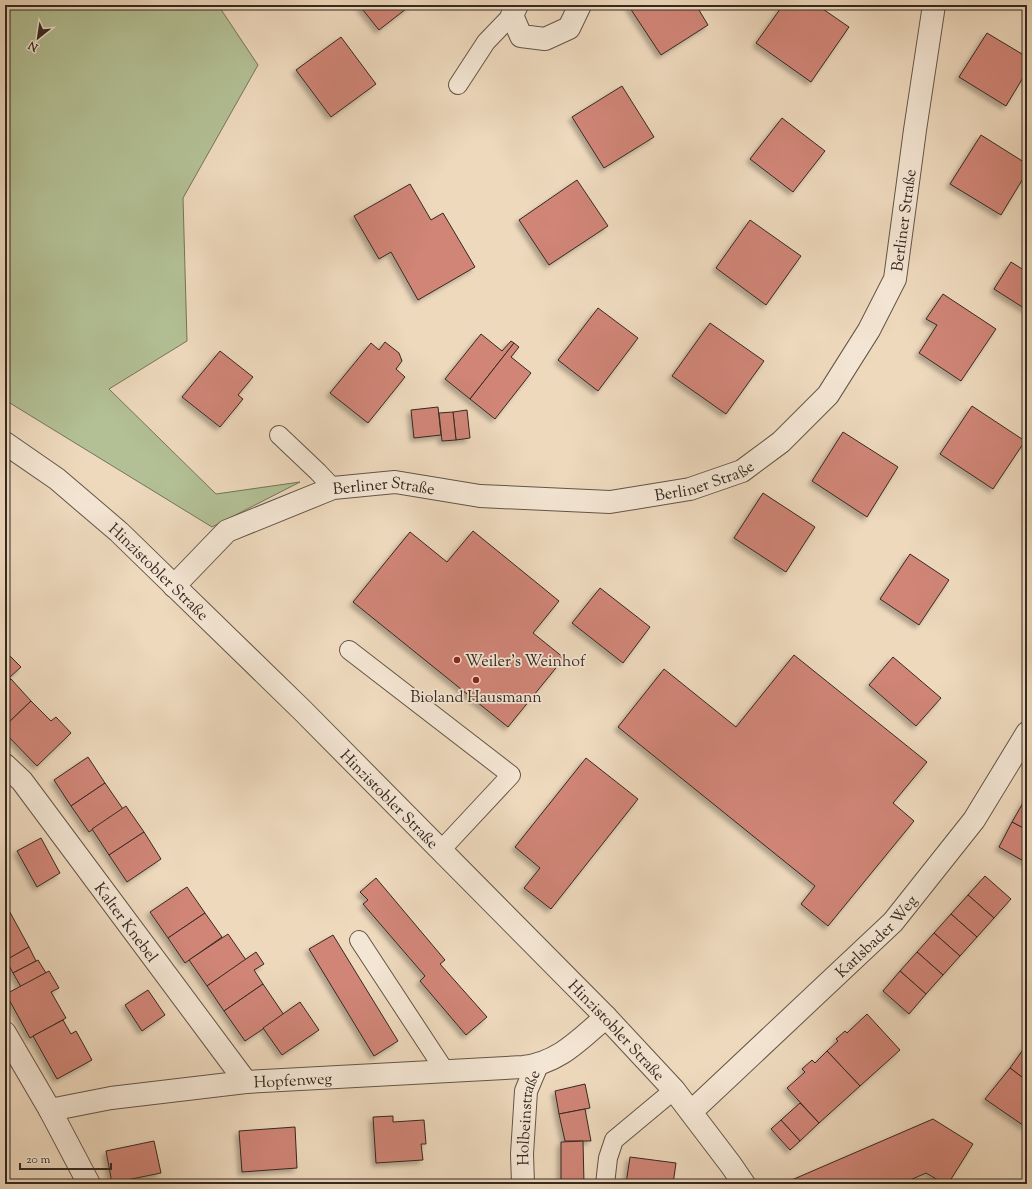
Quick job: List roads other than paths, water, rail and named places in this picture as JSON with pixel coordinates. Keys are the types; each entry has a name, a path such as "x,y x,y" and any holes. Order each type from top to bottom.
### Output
{"street":[{"path":"514,10 521,36 545,39 569,28 580,5"},
{"name":"Berliner Straße","path":"174,586 227,531 333,488 395,482 480,496 610,502 690,489 742,471 781,442 828,395 869,330 895,279 934,5"},
{"name":"Hinzistobler Straße","path":"5,443 57,479 119,532 302,710 606,1017 692,1111 744,1184"},
{"name":"Karlsbader Weg","path":"692,1111 893,922 974,820 1027,733"},
{"name":"Kalter Knebel","path":"5,765 22,781 246,1082"},
{"name":"Holbeinstraße","path":"522,1184 522,1154 526,1091 537,1065 564,1053 606,1017"},
{"path":"5,1033 50,1110 89,1184"},
{"name":"Hopfenweg","path":"50,1110 111,1098 246,1082 537,1065"}],"lane":[{"path":"458,85 486,42 514,10"},
{"path":"279,435 333,488"},
{"path":"349,650 511,776 441,850"},
{"path":"360,940 445,1071"},
{"path":"605,1184 608,1158 614,1140 674,1090"}],"place":[{"name":"Weiler's Weinhof","path":"457,660"},
{"name":"Bioland Hausmann","path":"476,680"}]}
